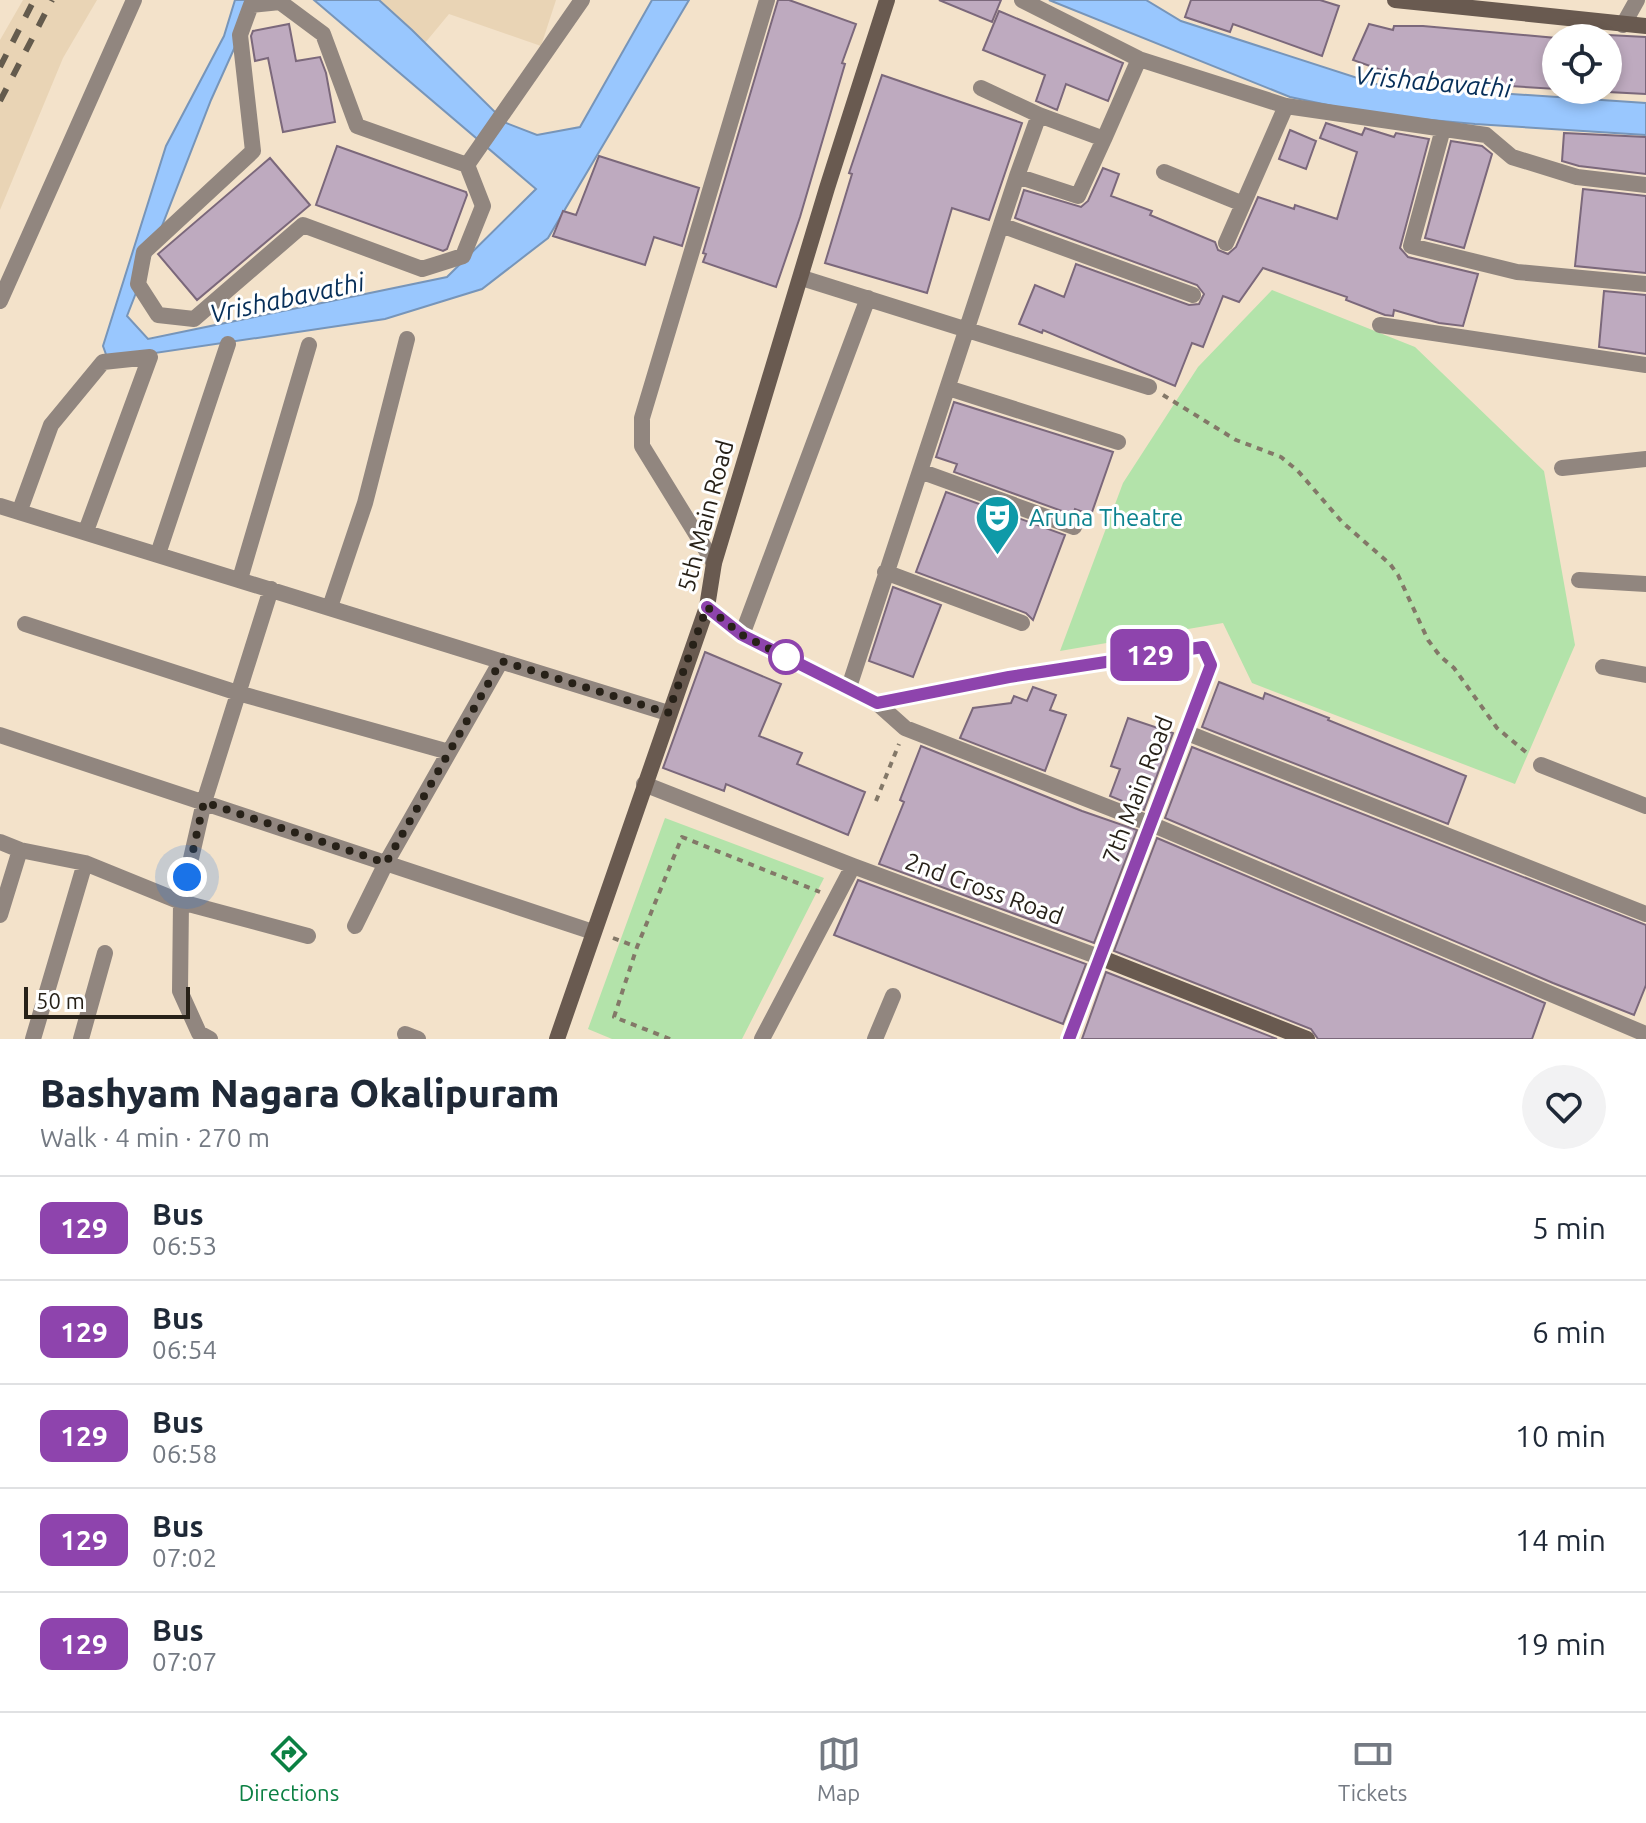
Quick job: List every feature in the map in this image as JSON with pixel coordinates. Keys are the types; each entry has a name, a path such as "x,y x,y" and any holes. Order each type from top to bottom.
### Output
{"street":[{"path":"0,301 134,0"},
{"path":"467,165 582,0"},
{"path":"714,563 642,446 642,418 767,0"},
{"name":"5th Main Road","path":"557,1039 707,607 714,563 887,0"},
{"path":"1022,0 1139,59 1286,106 1486,135 1512,157 1577,177 1646,185"},
{"path":"1395,0 1646,26"},
{"path":"1623,25 1637,0"},
{"path":"280,2 323,34 357,126 467,165 483,206 463,256 422,269 303,225 194,319 158,315 138,284 144,252 253,151 240,35 251,5 280,2"},
{"path":"1017,176 1078,196 1139,59"},
{"path":"981,88 1039,115 1104,139"},
{"path":"1226,243 1286,106"},
{"path":"849,687 1039,115"},
{"path":"1443,129 1411,246 1517,272 1646,284"},
{"path":"1164,172 1243,204"},
{"path":"1001,225 1193,295"},
{"path":"802,278 1149,387"},
{"path":"742,635 868,298"},
{"path":"1380,325 1646,365"},
{"path":"330,607 365,503 407,339"},
{"path":"158,554 228,344"},
{"path":"240,579 309,345"},
{"path":"20,510 51,425 103,362 150,357 86,531"},
{"path":"948,388 1118,442"},
{"path":"1562,468 1646,459"},
{"path":"920,471 1074,527"},
{"path":"0,506 668,713"},
{"path":"885,572 1022,623"},
{"path":"1579,580 1646,584"},
{"path":"202,1037 180,991 181,902 204,802 271,589"},
{"path":"707,607 742,635 877,703 905,728 1151,824 1643,1032"},
{"path":"25,624 238,693 449,752"},
{"name":"7th Main Road","path":"877,703 1009,677 1203,647 1211,665 1069,1039"},
{"path":"355,926 386,863 501,661"},
{"path":"1603,667 1646,675"},
{"path":"1185,732 1646,914"},
{"path":"0,735 593,932"},
{"path":"1541,765 1646,806"},
{"name":"2nd Cross Road","path":"644,784 1307,1039"},
{"path":"0,842 20,850 85,863 181,902 308,936"},
{"path":"0,915 20,850"},
{"path":"33,1039 85,863"},
{"path":"762,1039 853,866"},
{"path":"81,1039 105,953"},
{"path":"875,1039 893,996"}],"path":[{"path":"1149,387 1236,440 1281,457 1298,471 1342,522 1390,564 1428,640 1440,656 1454,668 1497,728 1541,765"},
{"path":"876,801 905,728"},
{"path":"670,1039 614,1017 637,947 682,837 836,898"},
{"path":"593,932 637,947"}],"shaded area":[{"path":"23,0 97,0 63,58 0,210 0,40"},
{"path":"379,0 556,0 541,46 449,14 425,43"}],"green space":[{"path":"1272,290 1415,347 1544,471 1575,645 1515,784 1252,683 1223,623 1060,651 1123,483 1198,367"},
{"path":"665,818 824,878 742,1039 612,1039 588,1029"}],"water":[{"path":"235,0 256,0 211,100 127,316 148,339 447,277 536,189 314,0 379,0 506,123 537,135 580,127 652,0 689,0 548,238 482,289 385,319 108,360 103,346 166,146 224,36"},
{"path":"1049,0 1146,0 1181,21 1379,85 1542,96 1542,104 1646,103 1646,135 1375,115 1290,97"}],"building":[{"path":"778,0 789,0 856,24 842,63 845,64 800,217 776,287 703,262 706,254 703,253"},
{"path":"939,0 1001,0 992,22"},
{"path":"1191,0 1320,0 1339,6 1322,56 1233,24 1230,32 1185,17"},
{"path":"999,11 1123,63 1108,101 1066,84 1057,110 1036,101 1045,75 983,50"},
{"path":"289,24 296,61 320,57 335,122 283,132 268,58 255,61 251,36 253,31"},
{"path":"1369,24 1393,30 1394,26 1423,26 1542,37 1542,88 1414,80 1383,75 1384,71 1353,60"},
{"path":"1622,36 1646,37 1646,94 1622,93"},
{"path":"882,75 1022,123 989,220 952,208 927,293 825,263 852,174 849,173"},
{"path":"1326,123 1362,135 1365,128 1394,137 1396,133 1429,139 1400,248 1408,257 1478,274 1463,326 1439,323 1394,310 1393,316 1385,315 1346,300 1347,297 1263,268 1239,302 1223,296 1203,347 1192,343 1175,386 1043,330 1042,333 1019,324 1035,285 1064,297 1076,264 1189,305 1199,304 1204,294 1197,285 1015,218 1024,190 1081,207 1088,201 1103,168 1119,174 1111,196 1152,211 1150,215 1215,242 1218,250 1228,254 1236,247 1258,197 1337,219 1357,152 1320,138"},
{"path":"1290,130 1316,141 1306,169 1279,159"},
{"path":"1564,133 1646,137 1646,174 1562,161"},
{"path":"1451,141 1482,146 1492,154 1464,248 1425,238"},
{"path":"337,146 466,192 447,249 443,251 316,205"},
{"path":"599,156 699,188 682,246 654,237 645,265 553,236 563,211 576,215"},
{"path":"270,158 310,205 197,300 158,254"},
{"path":"1583,189 1646,196 1646,273 1575,266"},
{"path":"1604,291 1646,295 1646,354 1599,347"},
{"path":"954,402 1113,452 1091,515 1075,509 1073,515 954,472 957,464 936,457"},
{"path":"946,492 1065,535 1033,620 1026,613 916,572"},
{"path":"893,587 941,605 913,677 869,661"},
{"path":"705,652 781,684 759,736 802,753 797,764 865,792 848,835 726,784 724,791 663,768"},
{"path":"1219,682 1263,699 1265,693 1466,776 1448,824 1202,727"},
{"path":"1033,687 1056,695 1050,710 1066,715 1045,771 960,738 973,708 1011,703 1014,696 1027,701"},
{"path":"1128,718 1173,733 1144,810 1110,796 1120,769 1111,766"},
{"path":"921,746 1137,830 1094,943 879,864 904,802 900,800"},
{"path":"1192,747 1646,925 1646,985 1634,1015 1165,818"},
{"path":"1157,838 1545,1003 1532,1039 1318,1039 1311,1029 1114,951"},
{"path":"858,880 1086,964 1063,1024 834,935"},
{"path":"1106,972 1277,1039 1082,1039"}],"railway":[{"path":"0,67 34,0"},
{"path":"0,101 52,0"}],"bus line":[{"name":"129","path":"707,607 742,635 877,703 1009,677 1203,647 1211,665 1069,1039"}],"place":[{"name":"Aruna Theatre","path":"998,557"}],"route":[{"path":"187,877 204,802 386,863 501,661 668,713 707,607 742,635 786,657"}],"water label":[{"name":"Vrishabavathi","path":"1433,82"},
{"name":"Vrishabavathi","path":"287,298"}]}
